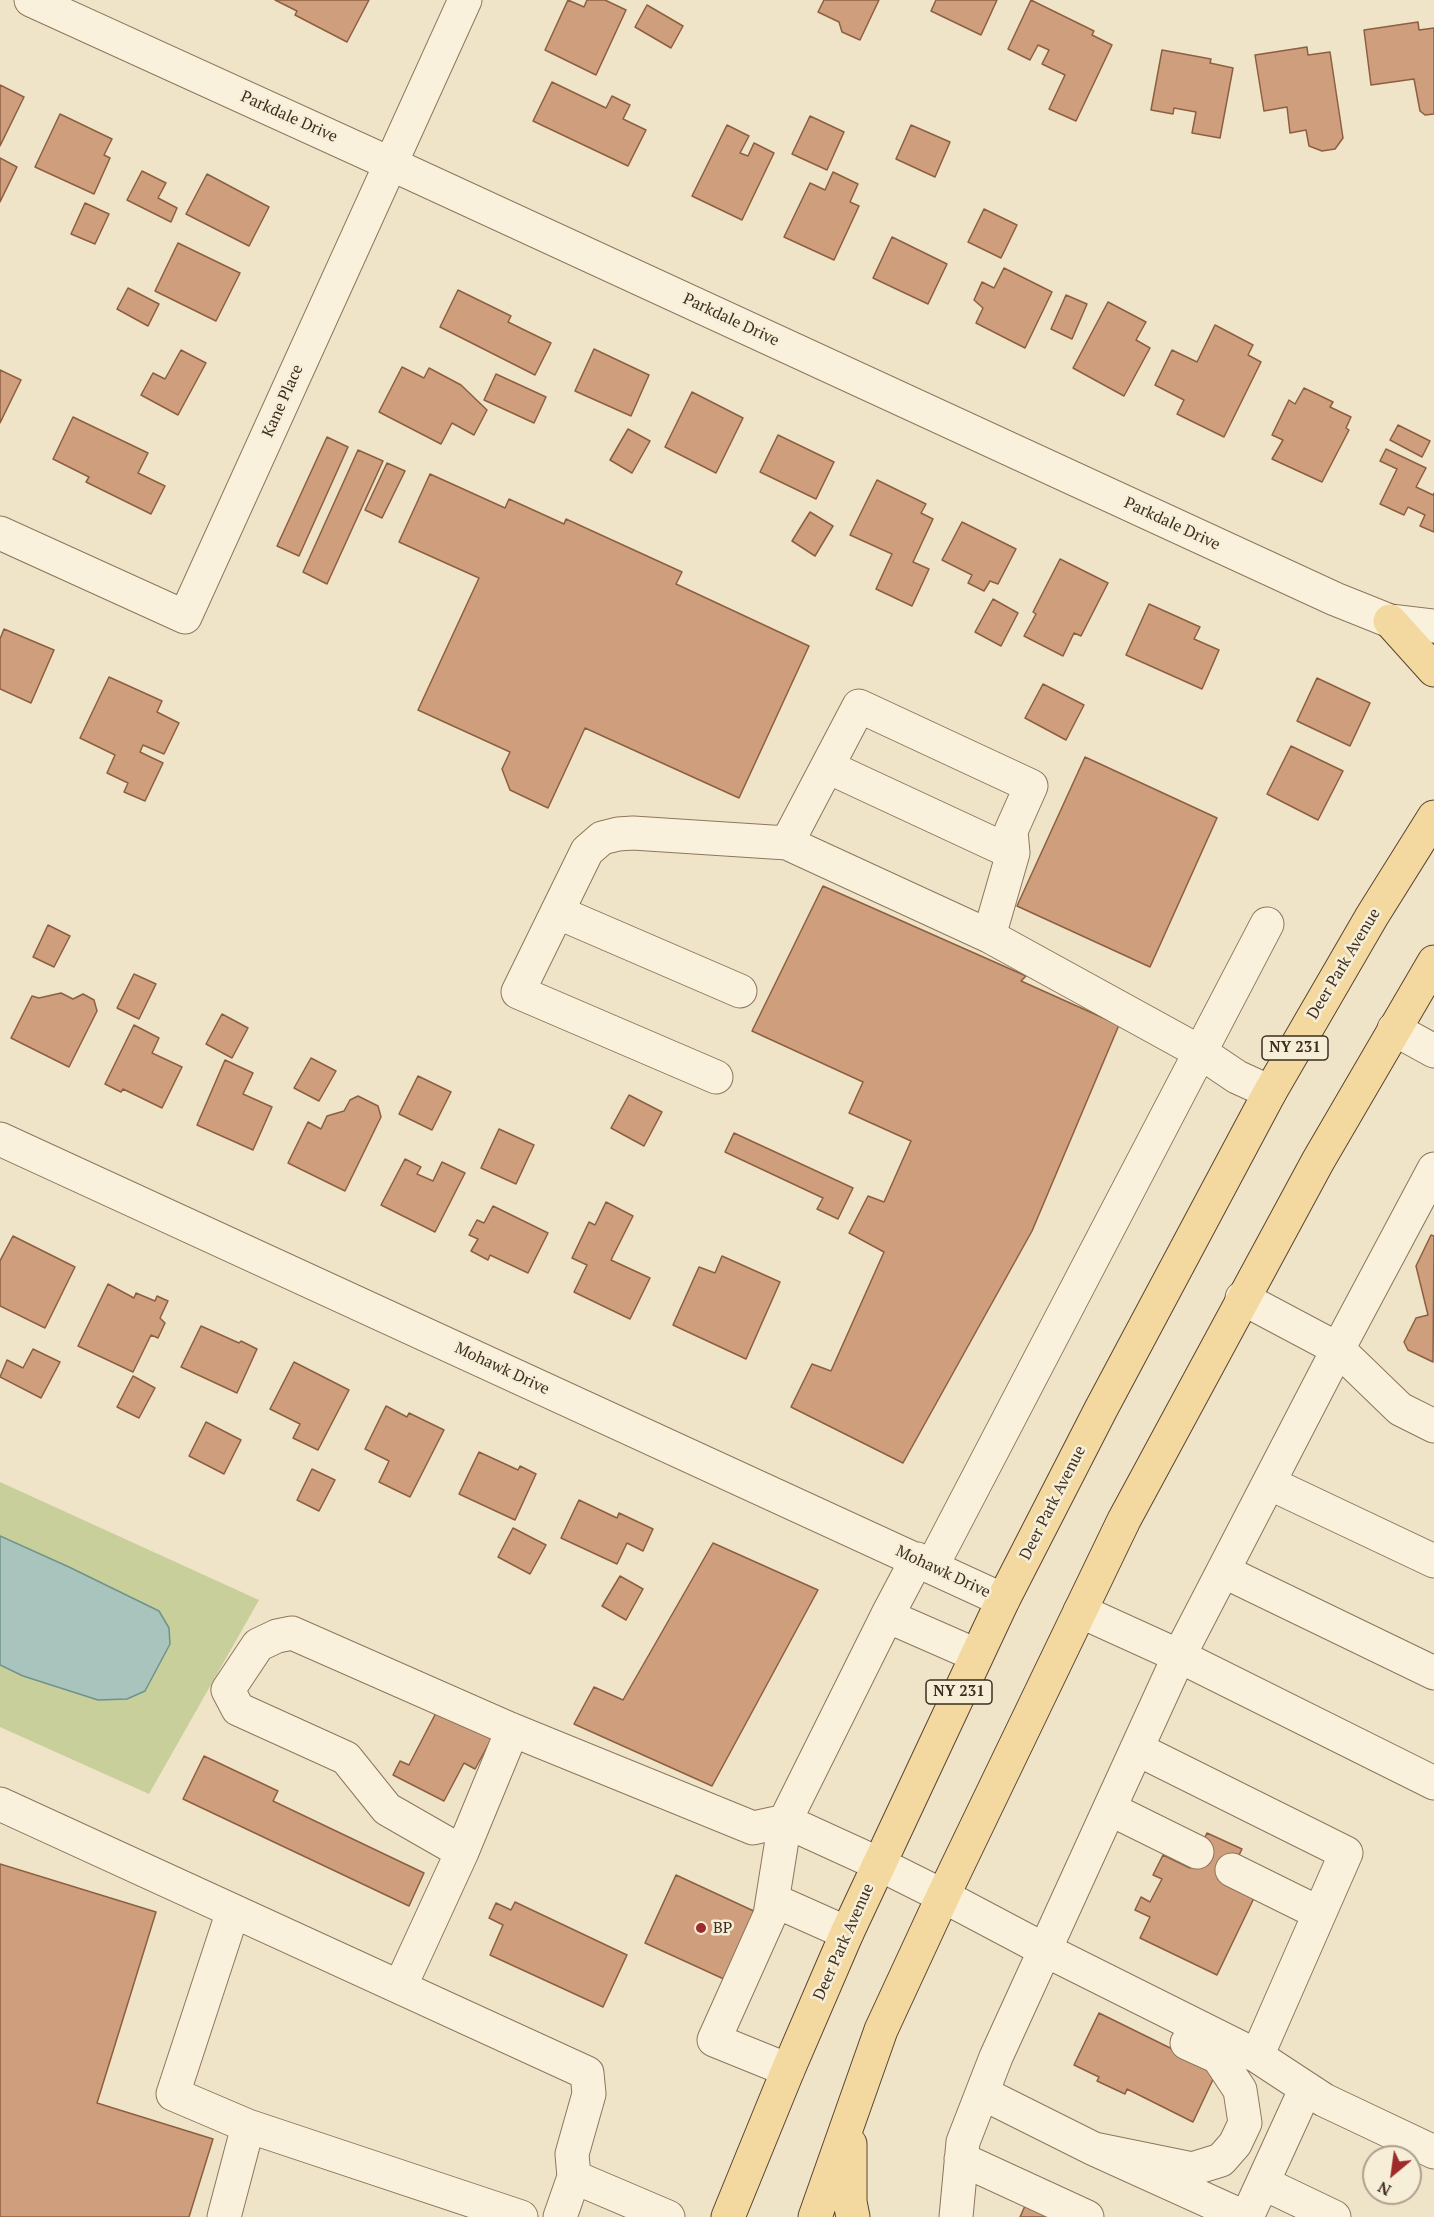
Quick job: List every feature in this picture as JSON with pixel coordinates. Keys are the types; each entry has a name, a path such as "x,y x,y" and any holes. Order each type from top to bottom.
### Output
{"main road":[{"path":"1390,621 1434,670"},
{"name":"Deer Park Avenue","path":"729,2217 788,2070 847,1933 1003,1599 1101,1409 1270,1092 1372,916 1434,817"},
{"path":"815,2217 881,2030 1124,1520 1242,1299 1434,962"},
{"path":"851,2116 850,2202 853,2217"}],"street":[{"name":"Parkdale Drive","path":"31,0 1335,599 1390,621 1434,626"},
{"name":"Kane Place","path":"0,533 185,617 465,0"},
{"path":"787,843 859,706 1030,786 1011,831 1013,853 989,936"},
{"path":"828,767 1013,853"},
{"path":"716,1077 519,992 587,851 602,838 633,833 787,843 989,936 1200,1052 1237,1077 1270,1092"},
{"path":"557,912 740,991"},
{"path":"788,2070 714,2040 771,1915 785,1821 887,1616 924,1563 1267,924"},
{"path":"1394,1029 1434,1051"},
{"name":"Mohawk Drive","path":"0,1139 1003,1599"},
{"path":"956,2217 963,2142 996,2057 1179,1656 1434,1169"},
{"path":"1242,1299 1338,1349 1400,1409 1434,1426"},
{"path":"1269,1483 1434,1561"},
{"path":"1223,1571 1434,1673"},
{"path":"1080,1611 1179,1656 1434,1783"},
{"path":"887,1616 976,1655"},
{"path":"462,1852 387,1809 346,1758 237,1709 228,1690 258,1645 277,1636 292,1633 510,1729 753,1828 785,1821 879,1864 1257,2056 1324,2100 1434,2152"},
{"path":"400,1987 462,1852 507,1743 510,1729"},
{"path":"1137,1749 1346,1852 1257,2056"},
{"path":"0,1804 587,2073 589,2094 572,2154 574,2177 561,2217"},
{"path":"1110,1809 1197,1852"},
{"path":"1232,1870 1319,1913"},
{"path":"773,1900 847,1933"},
{"path":"234,1911 173,2094 248,2126 521,2217"},
{"path":"1046,1950 1140,2022 1218,2057 1240,2090 1245,2122 1235,2144 1221,2160 1192,2169 1094,2149"},
{"path":"982,2093 1094,2149 1246,2217 1305,2088"},
{"path":"225,2217 248,2126"},
{"path":"961,2159 1087,2217"},
{"path":"574,2177 668,2217"},
{"path":"1263,2183 1334,2217"}],"green space":[{"path":"0,1482 259,1600 149,1794 0,1727"}],"water":[{"path":"0,1536 159,1611 169,1628 170,1644 145,1691 127,1699 98,1700 23,1676 0,1665"}],"building":[{"path":"275,0 369,0 347,42 295,15 297,11"},
{"path":"568,0 584,7 587,0 605,0 626,10 596,75 545,50"},
{"path":"824,0 879,0 860,40 842,32 839,22 818,12"},
{"path":"936,0 997,0 981,35 931,11"},
{"path":"1031,0 1094,31 1092,35 1112,45 1076,121 1049,109 1065,75 1042,64 1049,50 1038,45 1030,60 1008,49"},
{"path":"647,5 683,26 671,48 635,27"},
{"path":"1418,22 1419,30 1434,28 1434,114 1425,115 1420,111 1414,79 1371,85 1364,30"},
{"path":"1307,47 1308,55 1330,52 1343,138 1335,149 1322,151 1309,146 1306,130 1290,133 1287,107 1264,111 1255,55"},
{"path":"1162,50 1211,59 1210,63 1233,68 1220,138 1192,133 1196,112 1174,108 1173,114 1151,110"},
{"path":"552,82 606,108 612,96 630,105 623,119 646,130 628,166 533,121"},
{"path":"0,85 24,97 0,146"},
{"path":"60,114 112,139 104,155 110,158 94,194 35,167"},
{"path":"810,116 844,132 827,170 792,154"},
{"path":"727,125 749,136 740,153 748,156 754,143 774,153 742,220 692,196"},
{"path":"911,125 950,142 935,177 896,159"},
{"path":"0,158 17,167 0,202"},
{"path":"142,171 166,183 158,198 177,208 171,222 127,200"},
{"path":"833,172 858,184 850,202 859,206 834,260 784,237 810,183 825,190"},
{"path":"207,174 269,207 249,246 186,214"},
{"path":"85,203 109,214 95,244 71,234"},
{"path":"984,209 1017,225 1001,258 968,242"},
{"path":"892,237 947,264 928,304 873,278"},
{"path":"178,243 240,273 216,321 155,291"},
{"path":"1004,268 1052,292 1025,348 976,323 983,308 974,300 982,282 994,288"},
{"path":"128,288 159,304 148,326 117,309"},
{"path":"458,290 511,316 508,322 551,343 535,375 440,327"},
{"path":"1066,295 1087,304 1072,339 1051,329"},
{"path":"1108,302 1146,322 1136,340 1150,348 1124,396 1073,368"},
{"path":"1215,325 1253,345 1248,355 1261,362 1224,437 1177,414 1184,400 1155,385 1172,350 1197,362"},
{"path":"594,349 649,375 631,416 575,391"},
{"path":"181,350 206,363 178,415 141,395 153,373 165,379"},
{"path":"402,367 424,378 429,368 461,385 487,410 474,435 452,423 441,444 379,412"},
{"path":"0,370 21,380 0,423"},
{"path":"496,374 546,397 534,423 484,400"},
{"path":"1304,388 1333,402 1330,407 1351,417 1346,428 1349,430 1322,482 1272,459 1283,440 1272,435 1289,400 1295,404"},
{"path":"692,392 743,418 716,473 665,447"},
{"path":"73,417 148,453 138,473 165,486 151,514 86,482 89,477 53,459"},
{"path":"1398,425 1430,441 1422,457 1390,440"},
{"path":"628,429 650,441 632,473 610,460"},
{"path":"778,435 834,462 816,499 760,472"},
{"path":"327,437 348,447 299,556 277,546"},
{"path":"1386,449 1426,468 1416,487 1433,495 1434,493 1434,532 1420,526 1425,515 1408,507 1404,515 1380,504 1397,469 1380,461"},
{"path":"358,450 383,461 327,584 303,572"},
{"path":"387,463 405,471 382,518 365,510"},
{"path":"430,474 505,508 509,499 564,524 566,519 682,572 676,584 809,646 739,798 585,728 548,808 510,790 502,769 510,752 418,710 479,578 399,542"},
{"path":"877,480 926,504 921,513 933,519 913,562 929,569 912,606 876,589 892,554 850,535"},
{"path":"810,512 833,526 815,556 792,541"},
{"path":"962,522 1016,549 998,584 990,581 984,591 968,583 972,575 942,560"},
{"path":"1060,559 1108,583 1081,636 1074,633 1063,656 1024,636 1036,614 1033,612"},
{"path":"993,599 1018,613 1001,646 975,632"},
{"path":"1149,604 1200,627 1194,639 1219,650 1202,689 1126,655"},
{"path":"4,629 54,650 31,703 0,689 0,639"},
{"path":"109,677 162,701 157,712 179,723 164,754 143,745 140,752 163,763 145,801 124,792 128,783 107,773 115,755 80,738"},
{"path":"1317,678 1370,703 1350,746 1297,721"},
{"path":"1043,684 1084,705 1066,740 1025,718"},
{"path":"1291,746 1343,771 1318,820 1267,794"},
{"path":"1085,757 1217,818 1150,967 1017,906"},
{"path":"823,886 1026,976 1021,981 1119,1025 1032,1231 903,1463 791,1407 812,1364 831,1371 884,1252 849,1233 868,1196 884,1202 911,1141 849,1113 863,1082 752,1031"},
{"path":"48,925 70,936 54,967 33,957"},
{"path":"134,974 156,984 139,1019 117,1008"},
{"path":"61,993 73,999 83,994 94,1000 97,1011 69,1067 11,1038 32,996 39,998"},
{"path":"222,1014 248,1028 232,1058 206,1044"},
{"path":"134,1025 159,1038 152,1053 182,1067 162,1108 123,1089 121,1092 105,1084"},
{"path":"311,1058 336,1071 319,1101 294,1088"},
{"path":"225,1060 253,1073 243,1094 272,1107 253,1150 197,1125"},
{"path":"418,1076 451,1092 432,1130 399,1114"},
{"path":"629,1095 662,1112 644,1146 611,1128"},
{"path":"358,1096 378,1106 381,1117 345,1191 288,1163 308,1122 321,1129 327,1116 344,1111 350,1100"},
{"path":"499,1129 534,1145 516,1184 481,1168"},
{"path":"734,1133 853,1188 838,1219 817,1209 823,1198 725,1152"},
{"path":"405,1159 421,1167 417,1174 433,1181 442,1162 465,1173 435,1232 381,1205"},
{"path":"606,1202 633,1216 611,1260 650,1278 630,1319 574,1292 587,1265 572,1258 589,1222 595,1225"},
{"path":"493,1206 548,1233 528,1273 490,1255 488,1260 471,1251 478,1239 469,1235 477,1220 484,1223"},
{"path":"1431,1235 1434,1236 1433,1362 1408,1350 1404,1342 1416,1318 1428,1315 1416,1266"},
{"path":"13,1236 75,1267 45,1328 0,1306 0,1261"},
{"path":"722,1256 780,1282 746,1359 673,1325 699,1267 715,1273"},
{"path":"108,1284 134,1298 136,1293 155,1301 157,1296 168,1301 160,1318 165,1323 158,1338 151,1335 133,1372 78,1346"},
{"path":"201,1326 257,1349 237,1393 181,1367"},
{"path":"33,1349 60,1362 41,1398 0,1377 7,1360 23,1368"},
{"path":"294,1362 349,1390 318,1450 293,1438 300,1424 270,1409"},
{"path":"133,1376 155,1388 139,1418 117,1407"},
{"path":"386,1406 407,1417 409,1413 444,1430 410,1497 379,1482 389,1461 365,1449"},
{"path":"206,1422 241,1440 224,1474 189,1456"},
{"path":"479,1452 518,1470 520,1466 536,1474 515,1520 459,1494"},
{"path":"312,1469 335,1480 319,1511 297,1500"},
{"path":"579,1500 617,1518 619,1513 653,1529 643,1551 627,1543 617,1564 561,1538"},
{"path":"513,1528 546,1545 530,1574 498,1557"},
{"path":"713,1543 818,1590 712,1786 574,1724 594,1687 623,1700"},
{"path":"620,1576 643,1589 626,1620 602,1606"},
{"path":"438,1709 492,1738 475,1769 464,1763 444,1801 393,1775 400,1761 409,1765"},
{"path":"204,1756 278,1791 273,1801 424,1873 409,1906 183,1799"},
{"path":"1207,1833 1242,1849 1225,1884 1254,1898 1217,1975 1140,1938 1150,1917 1135,1910 1141,1897 1150,1902 1162,1879 1153,1875 1163,1855 1190,1868"},
{"path":"0,1864 156,1912 97,2103 213,2139 189,2217 0,2217"},
{"name":"BP","path":"676,1875 758,1913 726,1980 645,1943"},
{"path":"515,1902 627,1955 603,2007 490,1955 503,1925 489,1918 496,1903 511,1910"},
{"path":"1099,2013 1217,2071 1193,2122 1127,2089 1125,2094 1097,2081 1099,2077 1074,2065"},
{"path":"1029,2197 1073,2217 1020,2217"}],"place":[{"name":"BP","path":"701,1928"}]}
